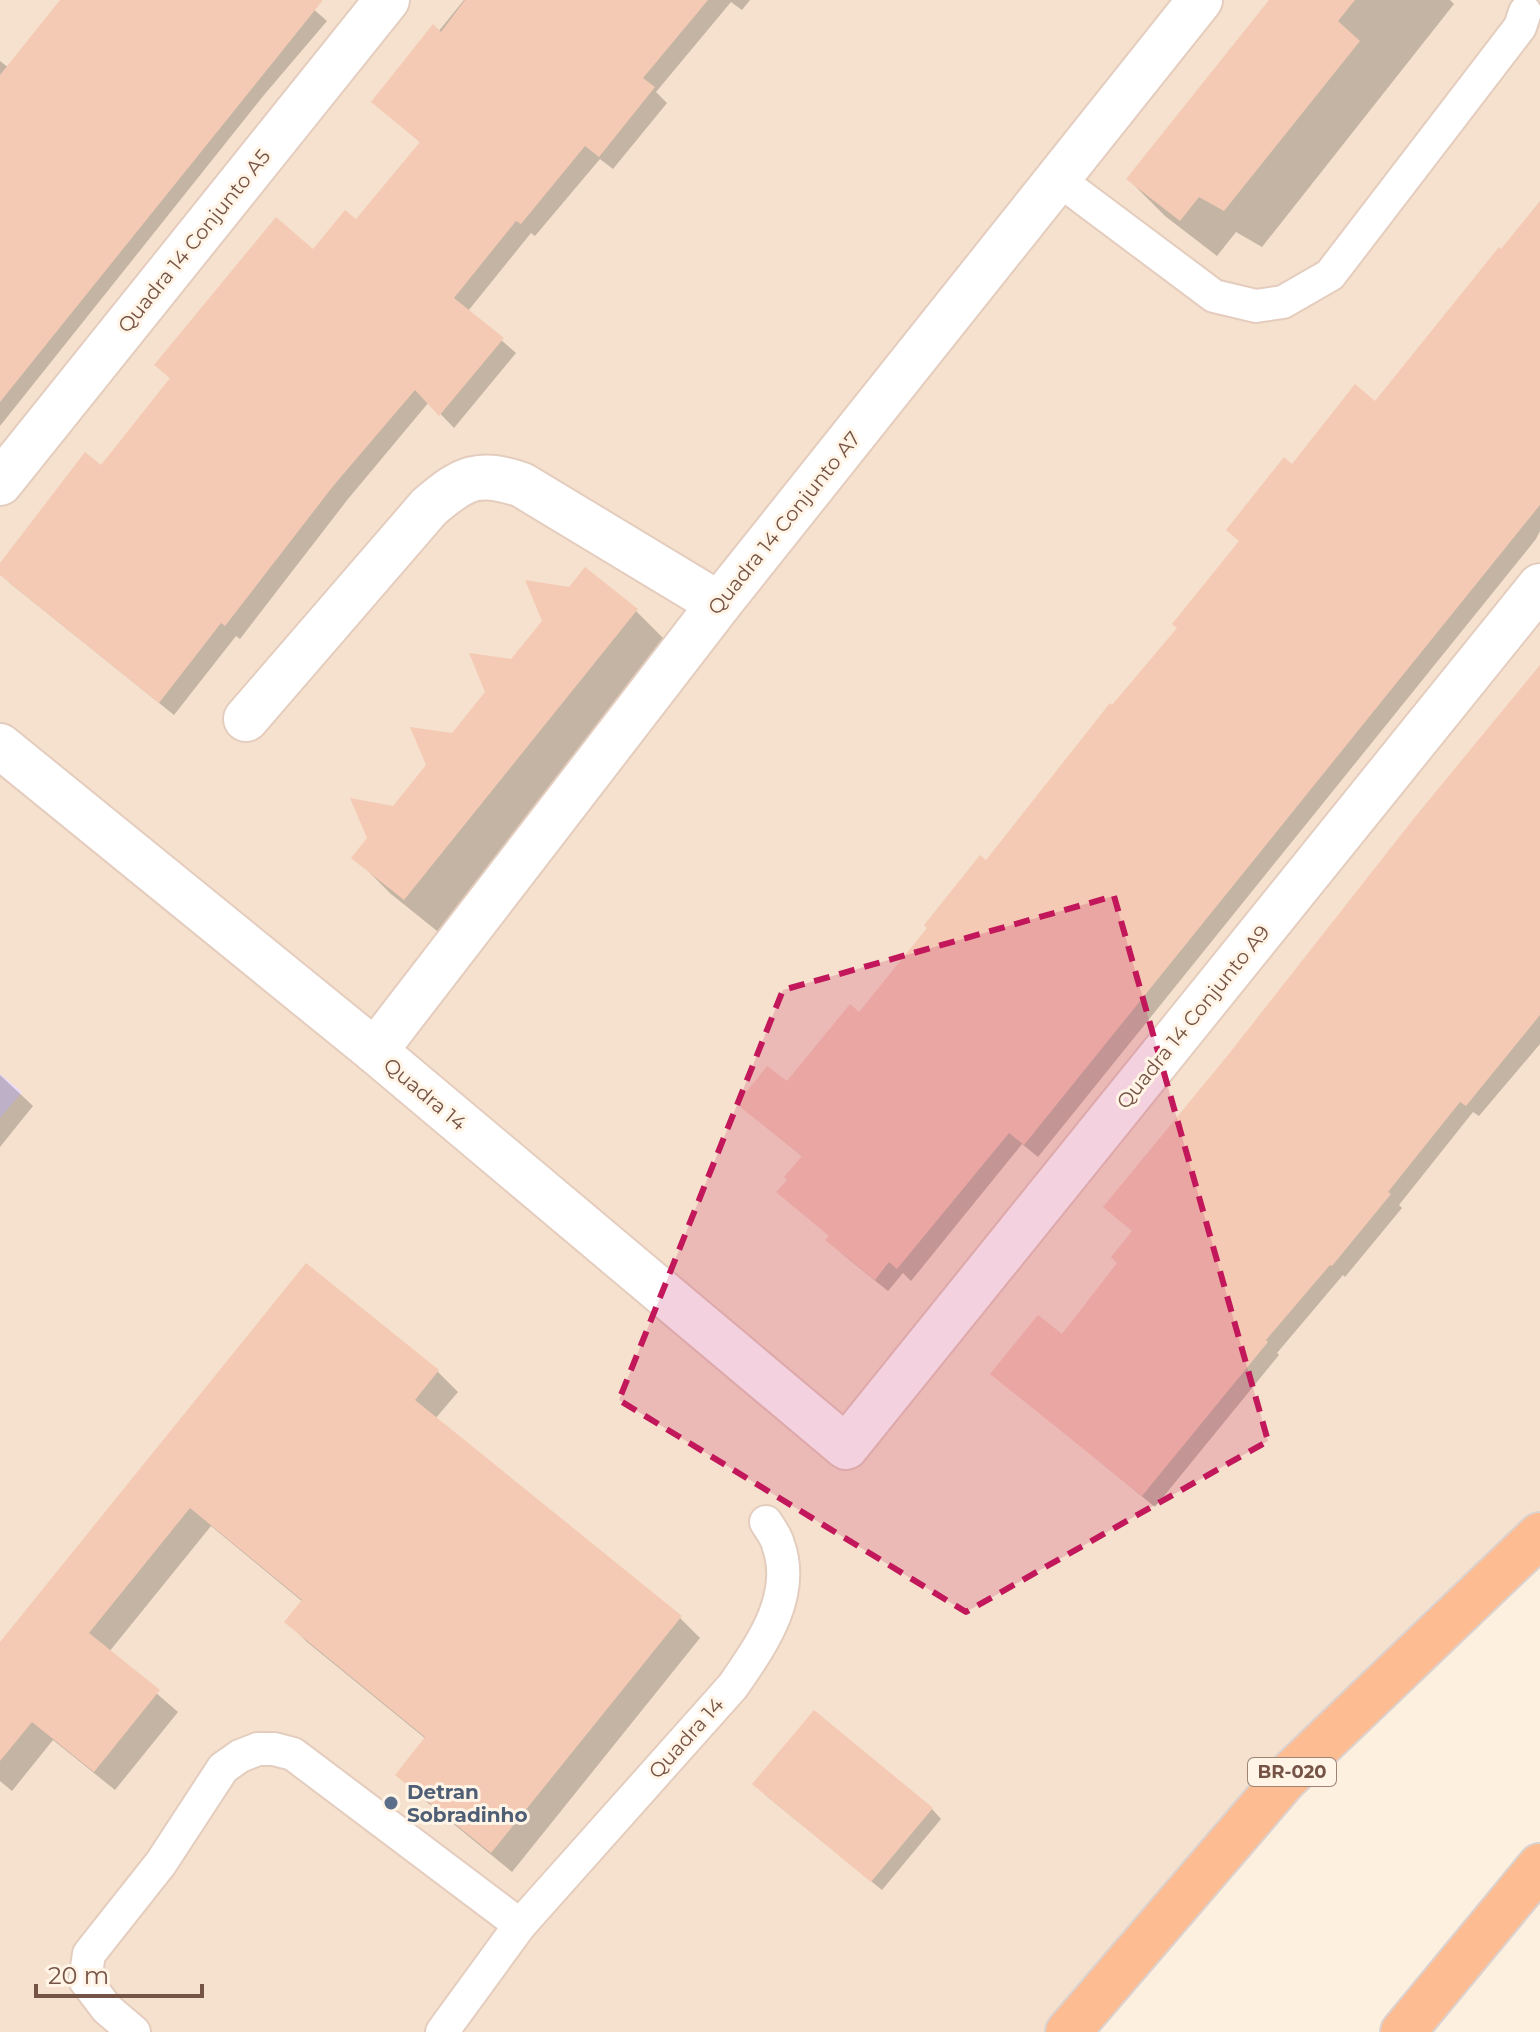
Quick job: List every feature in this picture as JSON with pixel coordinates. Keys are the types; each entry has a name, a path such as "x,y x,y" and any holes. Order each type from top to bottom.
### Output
{"highway":[{"name":"BR-020","path":"1068,2032 1285,1779 1540,1535"},
{"path":"1403,2032 1540,1866"}],"street":[{"name":"Quadra 14 Conjunto A5","path":"0,483 387,0"},
{"name":"Quadra 14 Conjunto A7","path":"375,1051 719,604 1200,0"},
{"path":"246,719 429,507 450,489 470,478 498,477 522,485 719,604"},
{"name":"Quadra 14 Conjunto A9","path":"846,1447 1540,586"},
{"name":"Quadra 14","path":"0,746 375,1051 846,1447"}],"lane":[{"path":"1059,180 1214,296 1256,306 1283,302 1330,275 1520,27 1525,12"},
{"name":"Quadra 14","path":"442,2032 520,1925 733,1686 763,1643 780,1605 782,1575 779,1545 766,1522"},
{"path":"134,2032 107,2009 85,1980 89,1954 161,1863 223,1768 240,1756 258,1749 293,1754 520,1925"}],"highlighted area":[{"path":"1114,896 1268,1441 966,1612 619,1400 783,990"}],"shaded area":[{"path":"0,0 1540,0 1540,1535 1050,2032 0,2032"},
{"path":"0,1074 22,1092 0,1118"}],"building":[{"path":"60,0 323,0 0,402 0,75"},
{"path":"465,0 708,0 643,78 655,87 599,157 585,146 521,224 516,221 454,298 504,338 439,416 415,390 334,485 225,626 221,623 159,703 0,575 0,563 85,452 101,465 170,378 154,365 276,217 313,249 345,210 356,219 420,142 371,102 433,24 441,32"},
{"path":"1269,0 1355,0 1338,21 1360,41 1224,211 1199,197 1180,221 1126,179"},
{"path":"1540,201 1540,505 1024,1145 1009,1133 897,1269 889,1262 875,1280 825,1240 829,1236 776,1192 802,1156 739,1106 742,1103 740,1100 767,1066 787,1081 850,1004 859,1012 927,928 924,925 980,855 986,860 1110,703 1112,705 1177,628 1172,624 1239,541 1226,530 1284,457 1292,464 1355,384 1375,401"},
{"path":"585,567 638,609 404,900 351,858 367,838 350,798 393,806 426,765 410,727 452,733 485,692 469,653 511,659 542,621 525,580 569,587"},
{"path":"1540,665 1540,1015 1466,1106 1460,1102 1388,1192 1391,1194 1266,1340 1268,1342 1142,1496 990,1374 1038,1315 1062,1334 1117,1263 1111,1257 1132,1231 1103,1207"},
{"path":"306,1263 439,1370 415,1400 682,1616 491,1853 395,1775 425,1737 284,1622 302,1600 190,1508 89,1633 160,1690 94,1772 32,1722 0,1761 0,1642"},
{"path":"814,1710 933,1808 871,1882 752,1784"}],"place":[{"name":"Detran Sobradinho","path":"391,1803"}]}
